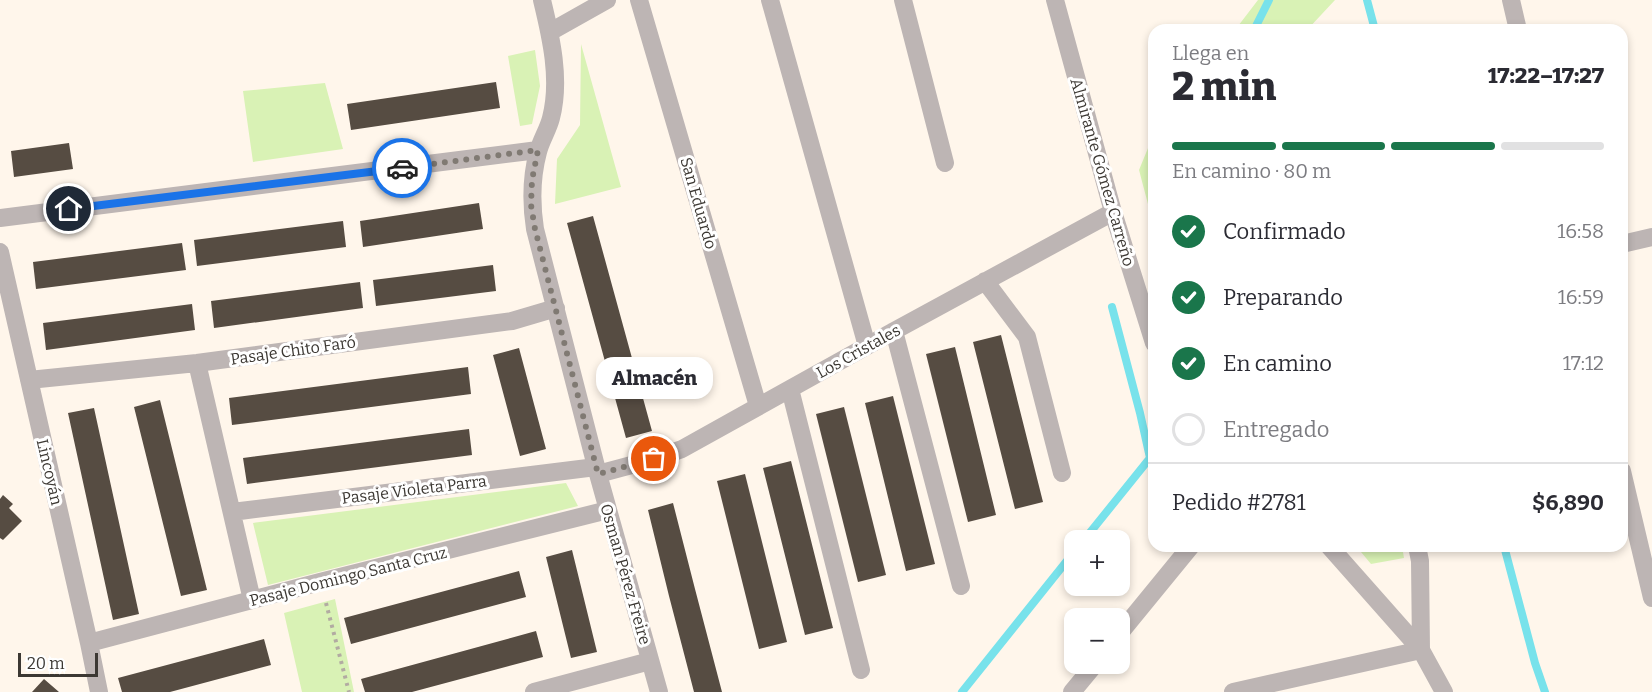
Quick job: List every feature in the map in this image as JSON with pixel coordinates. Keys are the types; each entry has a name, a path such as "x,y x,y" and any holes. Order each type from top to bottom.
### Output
{"street":[{"name":"Osman Pérez Freire","path":"542,0 550,32 556,89 551,118 538,150 532,180 531,205 535,229 597,470 658,692"},
{"path":"550,32 608,0"},
{"name":"San Eduardo","path":"639,0 758,406"},
{"path":"770,0 867,346"},
{"path":"903,0 945,163"},
{"name":"Almirante Gómez Carreño","path":"1055,0 1113,212 1148,324"},
{"path":"1511,0 1517,24"},
{"path":"0,218 538,150"},
{"name":"Los Cristales","path":"597,470 654,459 682,449 1113,212"},
{"path":"1628,243 1652,237"},
{"name":"Lincoyán","path":"0,252 99,692"},
{"path":"985,281 1027,337 1062,473"},
{"name":"Pasaje Chito Faró","path":"29,380 197,363 512,321 556,308"},
{"path":"894,331 961,586"},
{"path":"197,363 252,600"},
{"path":"790,389 861,670"},
{"name":"Pasaje Violeta Parra","path":"232,512 597,470"},
{"path":"1628,496 1652,598"},
{"name":"Pasaje Domingo Santa Cruz","path":"89,643 608,510"},
{"path":"1130,621 1186,552"},
{"path":"1334,552 1421,650 1444,692"},
{"path":"1418,552 1421,650"},
{"path":"1233,692 1421,650"},
{"path":"534,692 651,661"},
{"path":"1072,692 1087,674"}],"path":[{"path":"320,582 349,692"}],"green space":[{"path":"1258,0 1335,0 1313,24 1240,24"},
{"path":"581,44 621,187 555,204 557,159 580,125"},
{"path":"535,50 540,86 532,124 520,126 508,56"},
{"path":"325,83 343,149 253,162 243,91"},
{"path":"1148,148 1148,204 1139,170"},
{"path":"566,483 578,506 268,585 253,523"},
{"path":"1361,552 1403,552 1404,558 1371,564"},
{"path":"335,599 354,692 302,692 284,613"}],"building":[{"path":"496,82 500,108 351,130 347,104"},
{"path":"69,143 73,169 14,177 11,151"},
{"path":"479,203 483,229 363,247 360,221"},
{"path":"593,216 652,431 626,438 567,223"},
{"path":"343,221 346,247 197,266 194,240"},
{"path":"182,243 186,270 36,289 33,262"},
{"path":"493,265 496,291 376,306 373,280"},
{"path":"360,282 363,308 214,328 211,301"},
{"path":"192,304 195,330 46,350 43,323"},
{"path":"1001,335 1043,502 1015,509 973,342"},
{"path":"955,347 996,515 968,522 926,354"},
{"path":"519,348 546,449 520,456 493,355"},
{"path":"468,367 471,394 232,425 229,398"},
{"path":"893,396 935,564 906,571 865,403"},
{"path":"160,400 207,590 181,596 134,407"},
{"path":"844,407 886,575 858,582 816,414"},
{"path":"94,408 139,614 113,620 68,413"},
{"path":"469,429 472,455 247,484 243,458"},
{"path":"791,461 833,628 805,635 763,468"},
{"path":"745,474 787,642 759,649 717,481"},
{"path":"3,495 13,504 9,508 22,521 3,540 0,538 0,499"},
{"path":"673,503 722,692 694,692 669,596 648,510"},
{"path":"572,550 597,652 571,658 546,557"},
{"path":"519,571 526,597 351,644 344,618"},
{"path":"536,631 543,657 412,692 365,692 361,679"},
{"path":"264,639 271,665 170,692 122,692 118,678"},
{"path":"44,679 59,692 32,692"}],"waterway":[{"path":"1257,24 1269,0"},
{"path":"1367,0 1373,24"},
{"path":"1112,307 1148,449"},
{"path":"1092,530 1148,460"},
{"path":"1506,552 1545,692"},
{"path":"962,692 1064,564"}],"way so far":[{"path":"402,168 538,150 532,180 531,205 535,229 598,474 654,459"}],"place":[{"name":"Almacén","path":"654,459"}],"route":[{"path":"69,209 402,168"}]}
